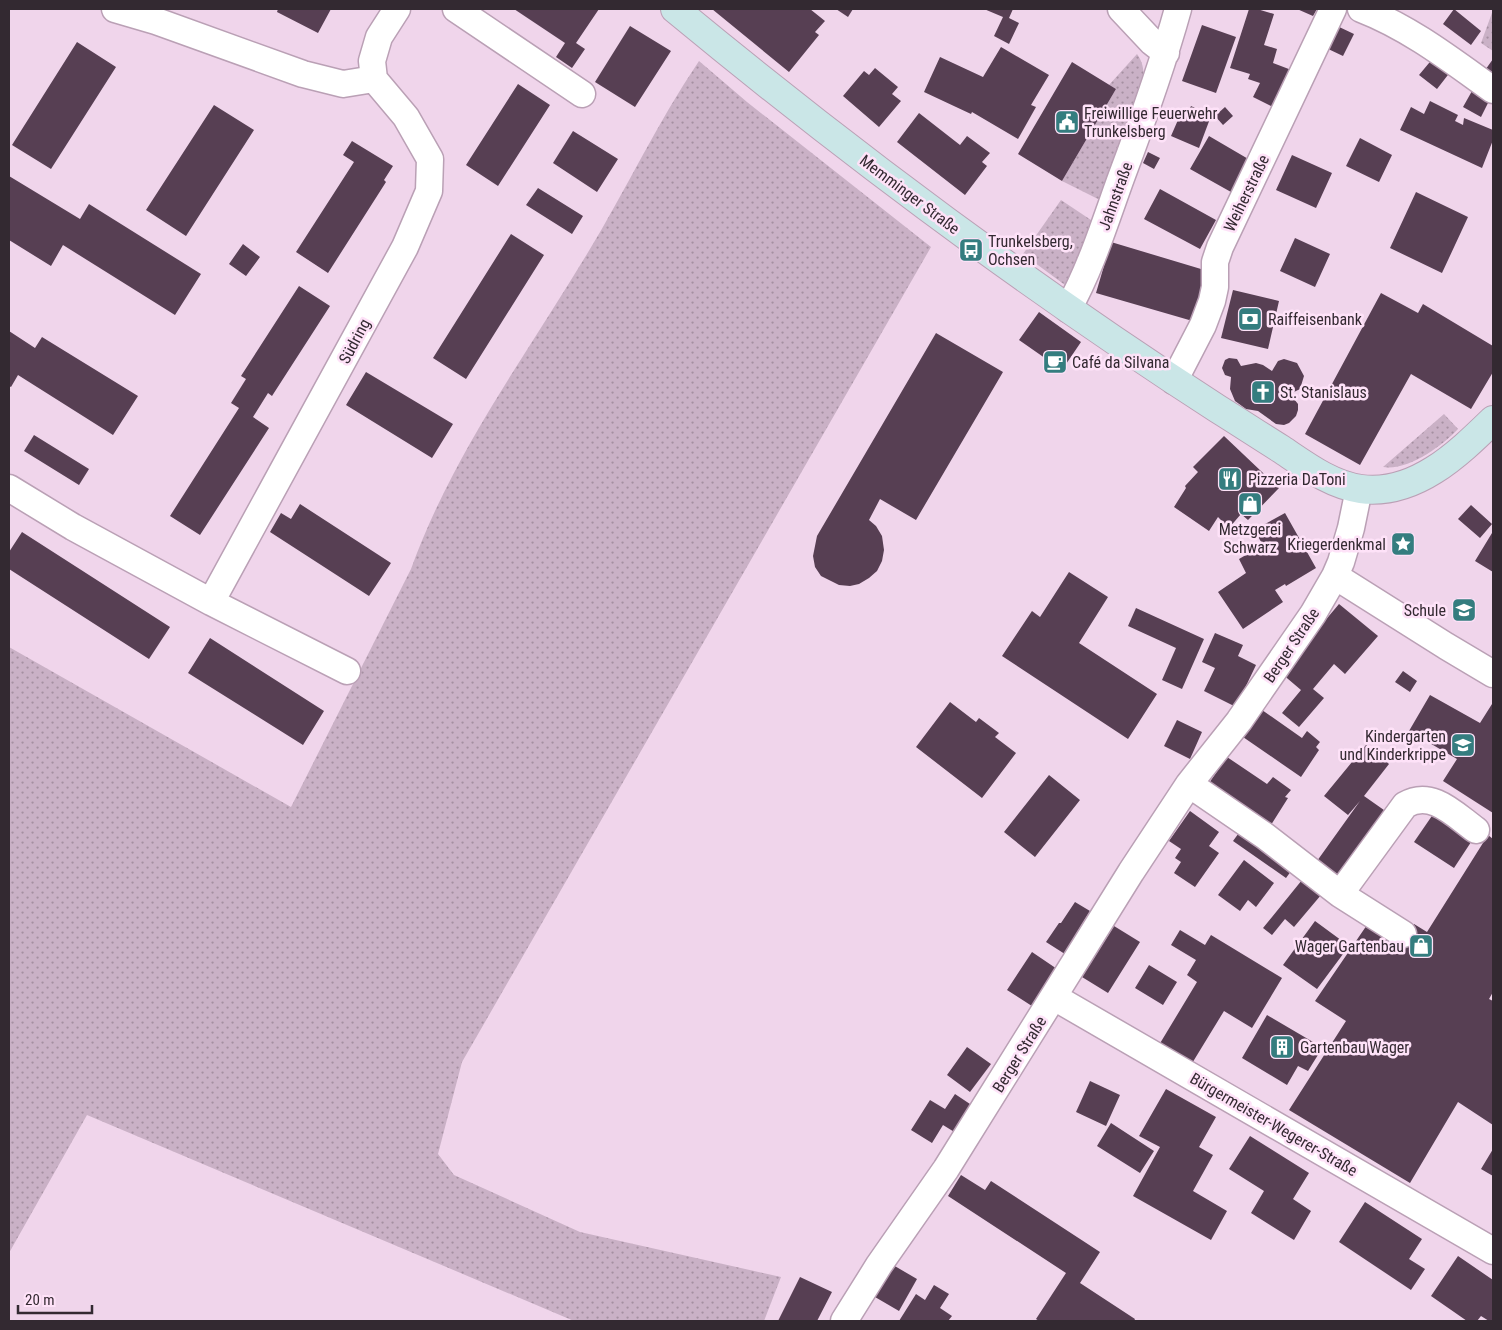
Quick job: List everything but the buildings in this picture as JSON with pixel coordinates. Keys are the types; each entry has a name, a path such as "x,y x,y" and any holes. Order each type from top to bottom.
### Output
{"street":[{"path":"115,9 156,21 303,74 342,84 374,80 372,61 380,37 397,9"},
{"path":"456,9 582,94"},
{"name":"Memminger Straße","path":"675,9 756,76 862,158 943,219 1068,308 1174,381 1328,478 1360,489"},
{"path":"1121,9 1166,54"},
{"name":"Jahnstraße","path":"1068,308 1080,288 1109,214 1166,54 1178,9"},
{"name":"Weiherstraße","path":"1174,381 1203,325 1212,301 1216,280 1215,262 1220,247 1333,9"},
{"path":"1361,9 1382,17 1424,40 1493,90"},
{"name":"Südring","path":"211,602 405,247 429,191 430,159 406,117 374,80"},
{"path":"1360,489 1372,490 1393,487 1428,474 1468,445 1493,420"},
{"path":"9,488 72,527 211,602 347,671"},
{"name":"Berger Straße","path":"844,1321 879,1265 946,1169 1102,917 1189,784 1244,713 1313,614 1335,576 1346,546 1360,489"},
{"path":"1335,576 1493,674"},
{"path":"1189,784 1265,836 1340,894 1403,934"},
{"path":"1340,894 1406,806 1414,800 1424,799 1443,806 1476,830"},
{"name":"Bürgermeister-Wegerer-Straße","path":"1054,997 1493,1251"}],"shaded area":[{"path":"1493,10 1493,51 1481,43"},
{"path":"1137,54 1143,66 1143,89 1102,201 1062,181 1116,89 1109,85"},
{"path":"699,61 747,102 931,247 462,1062 438,1154 454,1175 580,1232 781,1277 764,1321 574,1321 87,1115 9,1253 9,647 291,807 411,569 447,486 468,446 587,254 669,108"},
{"path":"1061,200 1100,226 1073,291 1023,254"},
{"path":"1444,414 1458,429 1451,436 1424,456 1403,465 1383,467"}],"place":[{"name":"Freiwillige Feuerwehr Trunkelsberg","path":"1067,122"},
{"name":"Trunkelsberg, Ochsen","path":"971,250"},
{"name":"Raiffeisenbank","path":"1250,319"},
{"name":"Café da Silvana","path":"1055,362"},
{"name":"St. Stanislaus","path":"1263,392"},
{"name":"Pizzeria DaToni","path":"1230,479"},
{"name":"Metzgerei Schwarz","path":"1250,504"},
{"name":"Kriegerdenkmal","path":"1403,544"},
{"name":"Schule","path":"1464,610"},
{"name":"Kindergarten und Kinderkrippe","path":"1463,745"},
{"name":"Wager Gartenbau","path":"1421,946"},
{"name":"Gartenbau Wager","path":"1282,1047"}]}
